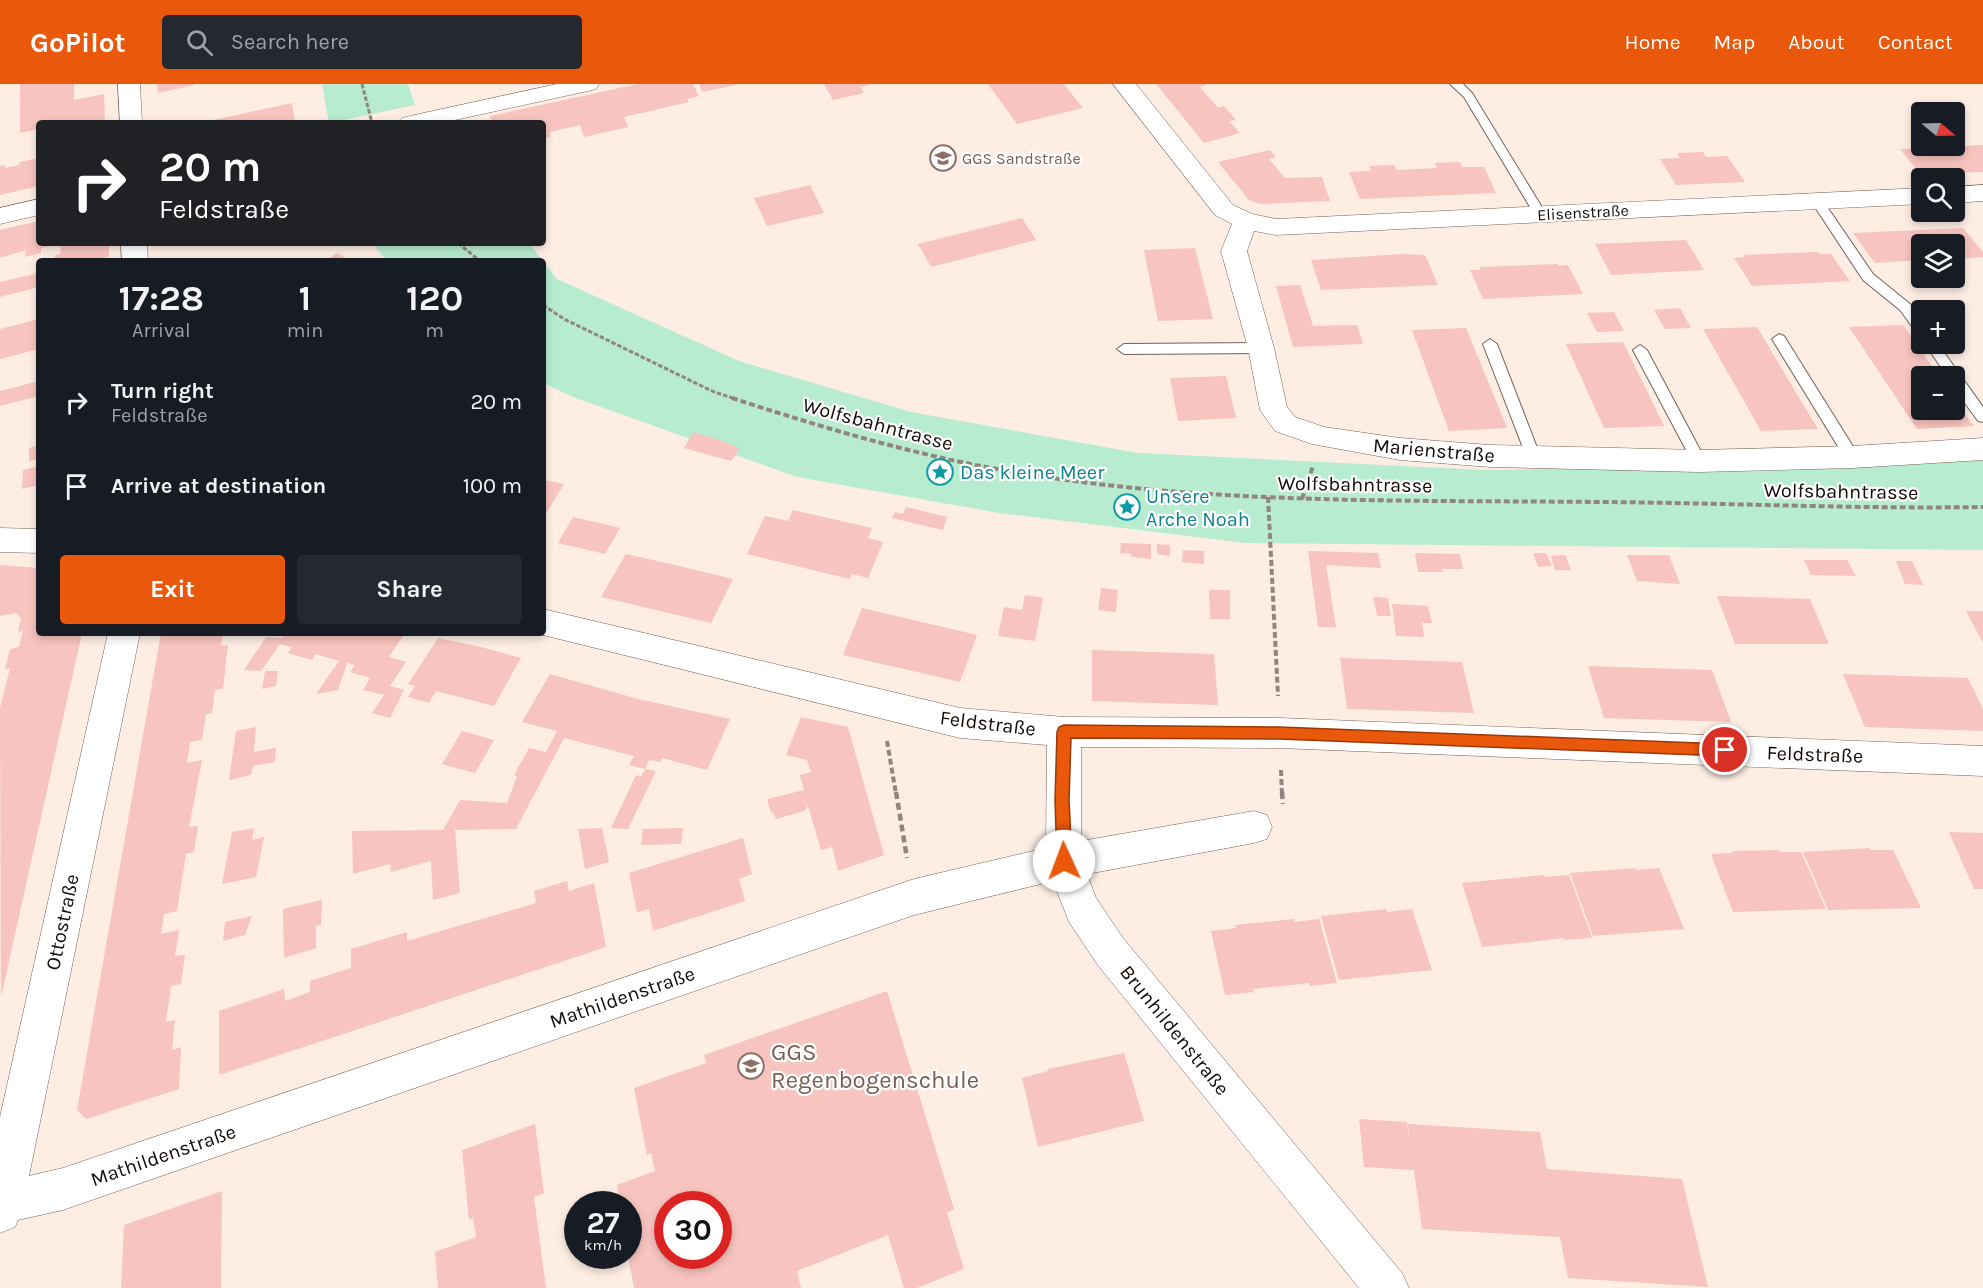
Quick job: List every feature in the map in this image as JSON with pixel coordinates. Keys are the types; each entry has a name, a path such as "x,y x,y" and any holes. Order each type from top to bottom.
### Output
{"street":[{"path":"129,84 130,120"},
{"path":"424,120 588,84"},
{"path":"1124,84 1224,210 1245,221"},
{"path":"1965,194 1983,193"},
{"name":"Elisenstraße","path":"1245,221 1276,227 1911,197"},
{"path":"0,216 36,208"},
{"name":"Marienstraße","path":"1245,221 1234,251 1261,348 1274,410 1285,424 1322,437 1400,450 1534,458 1699,461 1852,457 1983,448"},
{"path":"0,540 36,541"},
{"name":"Feldstraße","path":"546,623 960,723 1064,732 1279,733 1983,761"},
{"name":"Ottostraße","path":"1,1206 123,636"},
{"name":"Brunhildenstraße","path":"1064,732 1062,800 1064,861 1082,909 1110,951 1387,1288"},
{"name":"Mathildenstraße","path":"1,1206 63,1190 914,897 1064,861 1254,827"}],"lane":[{"path":"1456,84 1468,95 1540,214"},
{"path":"1817,201 1868,277 1911,316"},
{"path":"1779,339 1852,457"},
{"path":"1490,344 1534,458"},
{"path":"1124,349 1261,348"},
{"path":"1640,351 1699,461"},
{"path":"1965,392 1983,417"}],"path":[{"path":"363,84 371,120"},
{"path":"462,246 476,258"},
{"name":"Wolfsbahntrasse","path":"546,307 564,319 714,392 900,449 1014,472 1152,490 1302,499 1981,507"},
{"path":"1254,827 1284,823 1268,497"},
{"path":"1981,507 1983,501"},
{"path":"881,705 914,897"}],"green space":[{"path":"322,84 408,84 415,105 343,120 328,120"},
{"path":"374,246 531,246 541,258 384,258"},
{"path":"546,265 557,279 739,361 911,412 1138,453 1485,470 1902,465 1983,458 1983,550 1245,543 999,513 797,477 573,397 546,384"}],"building":[{"path":"20,84 74,84 74,100 104,94 105,120 36,120 36,130 20,133"},
{"path":"157,84 194,84 194,85 158,93"},
{"path":"638,84 693,84 699,96 687,99 689,102 624,117 628,127 584,137 580,125 550,132 551,137 546,138 546,120 491,120 490,116"},
{"path":"699,84 736,84 736,85 702,92"},
{"path":"824,84 870,85 860,87 864,93 833,100"},
{"path":"988,84 1064,84 1083,108 1017,124"},
{"path":"1156,84 1208,84 1200,87 1218,108 1224,106 1236,120 1229,121 1240,133 1204,143"},
{"path":"292,103 295,120 213,120"},
{"path":"1983,145 1983,172 1965,173 1965,168 1915,168 1900,149 1911,148 1911,156 1965,156 1965,146"},
{"path":"1270,150 1276,157 1269,159 1285,178 1322,177 1330,201 1260,204 1249,200 1218,162"},
{"path":"1703,152 1706,157 1727,156 1745,182 1676,185 1660,159 1680,158 1677,153"},
{"path":"36,159 36,187 0,195 0,166 5,165 5,168 19,165 20,162"},
{"path":"1460,162 1462,167 1484,167 1496,193 1360,199 1349,172 1371,171 1369,166 1394,165 1397,170 1437,168 1435,163"},
{"path":"810,185 824,213 767,226 754,198"},
{"path":"1022,218 1036,240 931,267 918,244"},
{"path":"36,222 36,246 50,246 41,248 41,253 25,257 26,250 0,258 0,230"},
{"path":"1963,228 1983,252 1983,257 1965,258 1965,234 1911,234 1911,261 1875,263 1853,233"},
{"path":"1686,240 1704,270 1611,275 1595,244"},
{"path":"58,246 109,246 109,256 105,258 55,258 55,255 60,254 61,247"},
{"path":"1195,248 1213,319 1158,321 1144,250"},
{"path":"1818,252 1831,254 1850,281 1752,286 1734,258 1745,257 1744,255"},
{"path":"337,253 345,258 330,258"},
{"path":"1402,254 1425,255 1438,285 1321,290 1311,260"},
{"path":"1558,264 1559,266 1568,265 1583,294 1483,299 1470,270 1480,270 1480,267"},
{"path":"36,274 36,288 0,297 0,282"},
{"path":"1300,285 1313,326 1357,325 1363,344 1293,347 1276,286"},
{"path":"1680,308 1691,328 1665,329 1654,310"},
{"path":"1614,312 1624,331 1597,332 1587,313"},
{"path":"36,320 36,350 0,359 0,329"},
{"path":"1903,325 1911,336 1911,354 1923,354 1932,366 1911,366 1911,420 1849,327"},
{"path":"1757,327 1818,429 1761,431 1703,329"},
{"path":"1466,328 1507,428 1449,431 1412,330"},
{"path":"1623,342 1664,426 1604,428 1566,344"},
{"path":"1226,376 1236,418 1178,421 1170,378"},
{"path":"36,382 36,397 0,406 0,391"},
{"path":"1965,414 1974,426 1917,429 1911,420 1965,420"},
{"path":"693,432 740,448 731,461 684,448"},
{"path":"36,446 36,460 29,461 29,448"},
{"path":"36,467 36,486 22,489 23,470"},
{"path":"546,480 564,484 546,513"},
{"path":"906,507 947,517 943,530 892,518 895,512 903,514"},
{"path":"793,510 872,528 868,538 883,542 868,578 852,574 850,579 747,554 765,516 788,521"},
{"path":"573,517 620,528 605,554 558,543"},
{"path":"1121,543 1151,544 1151,559 1131,557 1132,554 1120,553"},
{"path":"1157,544 1170,545 1170,556 1157,554"},
{"path":"1183,550 1204,551 1204,564 1182,562"},
{"path":"1308,551 1378,553 1381,568 1326,565 1336,627 1318,627"},
{"path":"1415,553 1460,554 1463,569 1418,572"},
{"path":"1533,553 1546,553 1552,566 1538,567"},
{"path":"626,554 733,579 711,623 601,597"},
{"path":"1565,555 1571,570 1555,570 1551,556"},
{"path":"1627,555 1669,555 1680,584 1637,581"},
{"path":"1804,560 1847,560 1856,576 1811,575"},
{"path":"1896,561 1912,561 1923,585 1905,584"},
{"path":"0,565 36,568 36,636 81,636 1,997 0,708 10,668 5,669 10,649 19,647 23,631 18,632 21,618 16,613 0,616"},
{"path":"1101,588 1118,590 1116,612 1098,610"},
{"path":"1209,590 1230,590 1230,619 1210,619"},
{"path":"1025,595 1043,598 1035,641 998,636 1004,607 1022,610"},
{"path":"1717,596 1810,599 1829,644 1735,644"},
{"path":"1373,597 1388,598 1391,616 1377,616"},
{"path":"1392,604 1428,606 1432,623 1422,623 1424,637 1396,636"},
{"path":"862,608 977,635 960,682 843,655"},
{"path":"1966,611 1983,611 1983,643"},
{"path":"160,636 223,636 221,646 228,645 223,689 215,690 212,713 206,714 202,740 190,742 187,763 202,760 189,827 198,826 194,852 186,854 177,911 164,914 161,934 179,930 175,956 185,955 181,984 171,986 166,1022 175,1020 172,1050 181,1047 179,1089 86,1119 77,1110"},
{"path":"283,636 403,636 389,657 406,662 390,686 404,690 390,718 372,713 384,695 363,690 370,678 350,672 355,665 347,663 338,690 316,694 339,661 315,654 312,660 288,653 292,647 280,644 261,671 244,670 266,637 282,638"},
{"path":"438,638 521,658 494,706 436,691 429,703 408,697 415,686 408,684"},
{"path":"1092,650 1214,654 1218,705 1092,701"},
{"path":"1340,658 1462,662 1474,713 1347,709"},
{"path":"1588,666 1712,670 1731,722 1604,718"},
{"path":"265,671 278,671 276,686 262,689"},
{"path":"550,674 638,699 730,719 707,770 662,758 660,762 649,760 645,769 629,765 634,756 564,738 516,829 455,830 460,893 433,900 431,861 391,872 390,864 353,874 352,831 443,830 460,800 507,803 517,776 514,775 529,748 546,752 557,731 522,722"},
{"path":"1843,674 1968,678 1983,709 1983,731 1865,727"},
{"path":"801,717 848,727 884,855 838,871 832,847 821,850 808,806 804,811 776,819 773,812 771,813 767,799 804,790 800,775 811,772 807,760 786,755"},
{"path":"256,727 254,752 276,748 275,762 253,766 251,775 229,780 236,731"},
{"path":"462,731 494,740 475,773 442,764"},
{"path":"645,769 656,771 628,829 611,828 636,775 641,777"},
{"path":"254,828 252,840 264,837 256,877 222,884 232,832"},
{"path":"602,828 609,862 585,869 578,829"},
{"path":"683,828 681,844 641,845 643,829"},
{"path":"1949,832 1983,833 1983,889 1974,889"},
{"path":"743,838 752,874 739,879 745,901 653,931 649,909 637,912 629,873"},
{"path":"1869,848 1870,850 1893,850 1921,908 1828,910 1803,852"},
{"path":"1779,850 1780,852 1801,852 1826,909 1733,912 1711,854"},
{"path":"1635,868 1636,870 1659,868 1684,929 1593,936 1570,873"},
{"path":"1544,875 1544,877 1569,875 1592,938 1565,940 1564,938 1482,947 1462,883"},
{"path":"567,881 569,891 594,883 606,947 219,1075 219,1011 284,989 285,1001 310,992 310,981 351,968 351,949 407,932 407,941 536,903 534,891"},
{"path":"322,900 321,925 316,926 316,948 284,958 283,909"},
{"path":"1386,909 1387,912 1412,909 1432,970 1339,980 1321,916"},
{"path":"252,916 245,935 223,941 225,922"},
{"path":"1294,919 1295,922 1319,919 1337,983 1310,986 1309,983 1253,989 1254,992 1225,995 1211,931 1236,928 1235,925"},
{"path":"887,991 954,1209 947,1213 964,1269 917,1288 904,1288 888,1235 797,1271 801,1288 634,1288 631,1269 642,1269 642,1191 618,1191 617,1185 655,1171 651,1153 647,1155 634,1088 706,1063 704,1055"},
{"path":"1124,1053 1144,1121 1038,1147 1022,1078 1048,1071 1048,1069"},
{"path":"1359,1119 1407,1122 1409,1141 1408,1124 1540,1132 1547,1169 1682,1179 1708,1287 1568,1278 1560,1237 1422,1229 1414,1170 1364,1167"},
{"path":"535,1124 544,1193 534,1197 546,1288 438,1288 435,1252 476,1237 473,1218 469,1220 462,1150"},
{"path":"222,1191 221,1288 121,1288 124,1225"}],"place":[{"name":"GGS Sandstraße","path":"943,158"},
{"name":"Das kleine Meer","path":"940,472"},
{"name":"Unsere Arche Noah","path":"1127,507"},
{"name":"GGS Regenbogenschule","path":"751,1066"}],"route":[{"path":"1064,861 1062,800 1064,732 1279,733 1725,750"}]}
